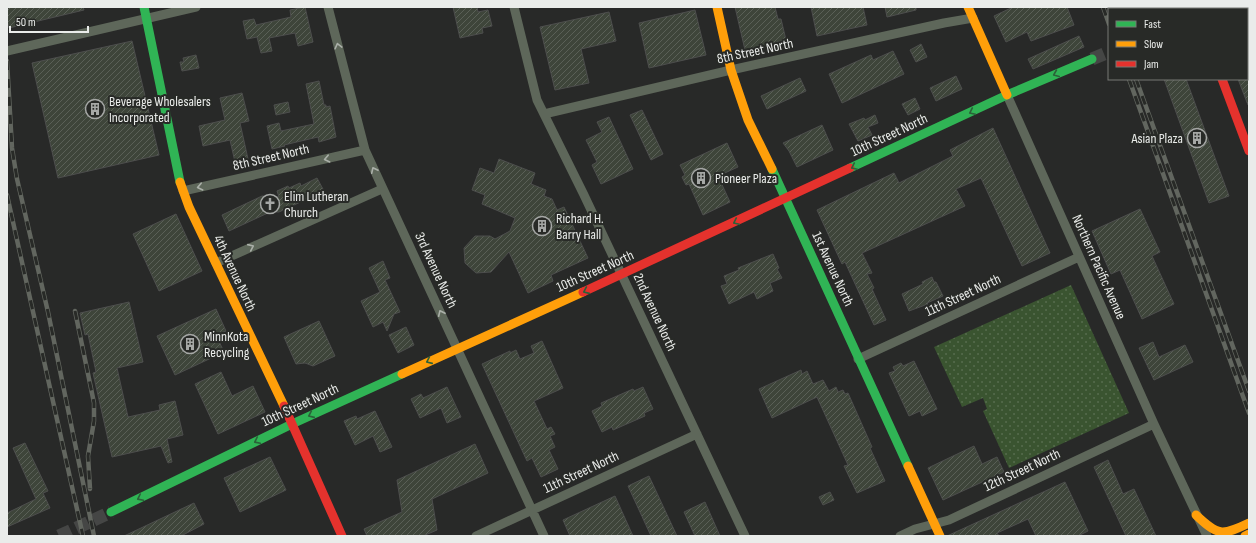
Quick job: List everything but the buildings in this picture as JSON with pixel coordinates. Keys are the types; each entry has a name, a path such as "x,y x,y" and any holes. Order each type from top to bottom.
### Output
{"street":[{"name":"4th Avenue North","path":"144,7 183,191 226,287 292,424 342,536"},
{"path":"7,51 196,7"},
{"name":"3rd Avenue North","path":"328,7 365,150 544,536"},
{"name":"2nd Avenue North","path":"514,7 537,100 622,274 745,536"},
{"name":"1st Avenue North","path":"717,7 731,70 748,120 786,198 858,359 940,536"},
{"name":"Northern Pacific Avenue","path":"968,7 1154,424 1207,536"},
{"name":"8th Street North","path":"544,114 731,70 973,18"},
{"name":"10th Street North","path":"111,512 292,424 622,274 1007,95 1092,59"},
{"path":"1222,80 1249,151"},
{"name":"8th Street North","path":"183,191 365,150"},
{"path":"216,263 382,189"},
{"name":"11th Street North","path":"858,359 1079,257"},
{"name":"12th Street North","path":"900,536 915,529 950,520 1154,424"},
{"name":"11th Street North","path":"476,536 697,434"},
{"path":"1196,515 1210,529 1225,533 1249,523"},
{"path":"1245,536 1249,534"}],"green space":[{"path":"1071,285 1129,413 1009,468 983,411 987,409 983,398 962,407 934,347"}],"tunnel":[{"path":"1092,59 1108,52"},
{"path":"59,536 111,512"}],"railway":[{"path":"1103,7 1108,21"},
{"path":"7,61 12,148 17,179 48,312 94,536"},
{"path":"1129,80 1249,413"},
{"path":"1136,80 1249,391"},
{"path":"7,195 83,536"},
{"path":"75,311 94,403 94,421 88,456 90,489"}],"traffic: fast":[{"path":"144,7 180,182"},
{"path":"850,168 1007,95 1092,59"},
{"path":"772,169 908,466"},
{"path":"111,512 292,424 402,374"}],"traffic: slow":[{"path":"717,7 731,70 748,120 772,169"},
{"path":"968,7 1007,95"},
{"path":"180,182 189,207 284,406"},
{"path":"402,374 583,292"},
{"path":"908,466 940,536"},
{"path":"1196,515 1210,527 1221,532 1226,532 1249,523"},
{"path":"1245,536 1249,534"}],"traffic: jam":[{"path":"1222,80 1249,151"},
{"path":"583,292 850,168"},
{"path":"284,406 342,536"}],"place":[{"name":"Beverage Wholesalers Incorporated","path":"95,109"},
{"name":"Asian Plaza","path":"1197,138"},
{"name":"Pioneer Plaza","path":"701,178"},
{"name":"Elim Lutheran Church","path":"270,204"},
{"name":"Richard H. Barry Hall","path":"542,226"},
{"name":"MinnKota Recycling","path":"190,344"}]}
